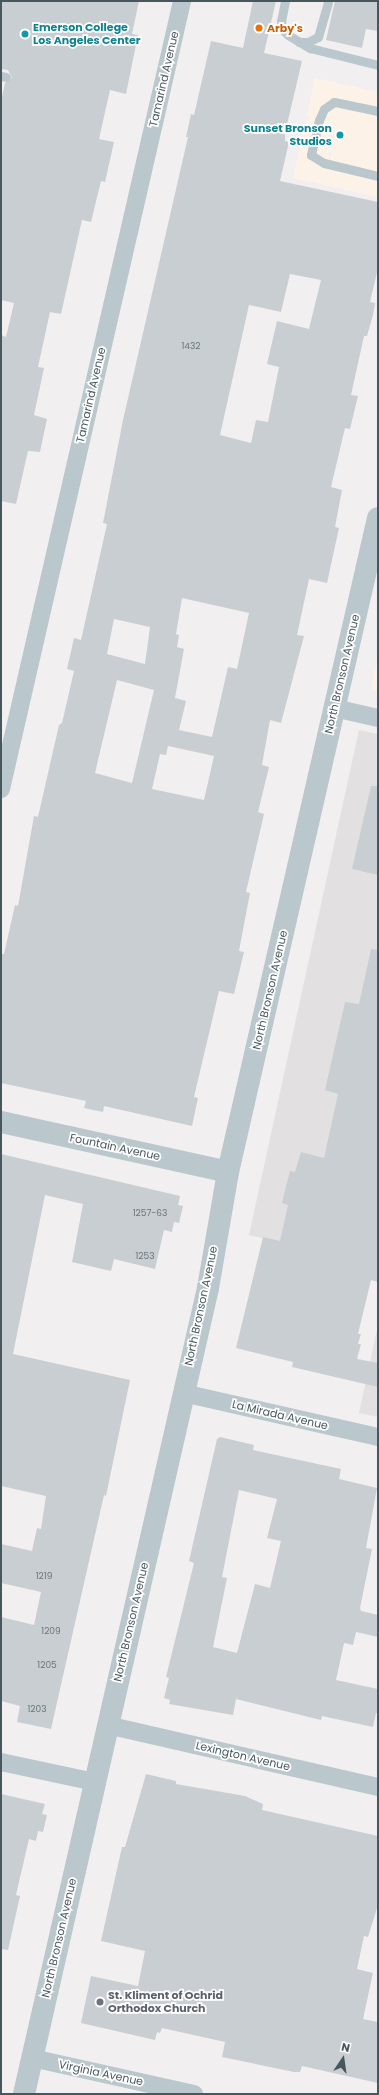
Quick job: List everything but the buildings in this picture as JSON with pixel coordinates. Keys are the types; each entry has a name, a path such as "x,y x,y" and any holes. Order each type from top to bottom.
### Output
{"street":[{"name":"Tamarind Avenue","path":"1,789 182,1"},
{"name":"North Bronson Avenue","path":"24,2094 107,1725 208,1288 228,1172 378,518"},
{"path":"334,708 378,718"},
{"name":"Fountain Avenue","path":"1,1122 228,1172"},
{"name":"La Mirada Avenue","path":"183,1393 378,1437"},
{"name":"Lexington Avenue","path":"107,1725 378,1787"},
{"path":"1,1762 95,1782"},
{"name":"Virginia Avenue","path":"32,2058 194,2094"}],"lane":[{"path":"285,1 280,21 282,29 299,42 310,48 378,65"},
{"path":"299,42 313,40 321,33 328,1"},
{"path":"378,111 334,102 324,109 319,120 311,155 324,163 378,176"}],"shaded area":[{"name":"Sunset Bronson Studios","path":"315,78 378,92 378,197 293,178"},
{"path":"378,656 378,691 371,690"},
{"path":"359,730 378,734 378,1266 249,1235"},
{"path":"378,1325 378,1417 359,1413"}],"place":[{"name":"Arby's","path":"259,28"},
{"name":"Emerson College Los Angeles Center","path":"25,34"},
{"name":"Sunset Bronson Studios","path":"340,135"},
{"name":"St. Kliment of Ochrid Orthodox Church","path":"100,2002"}]}
